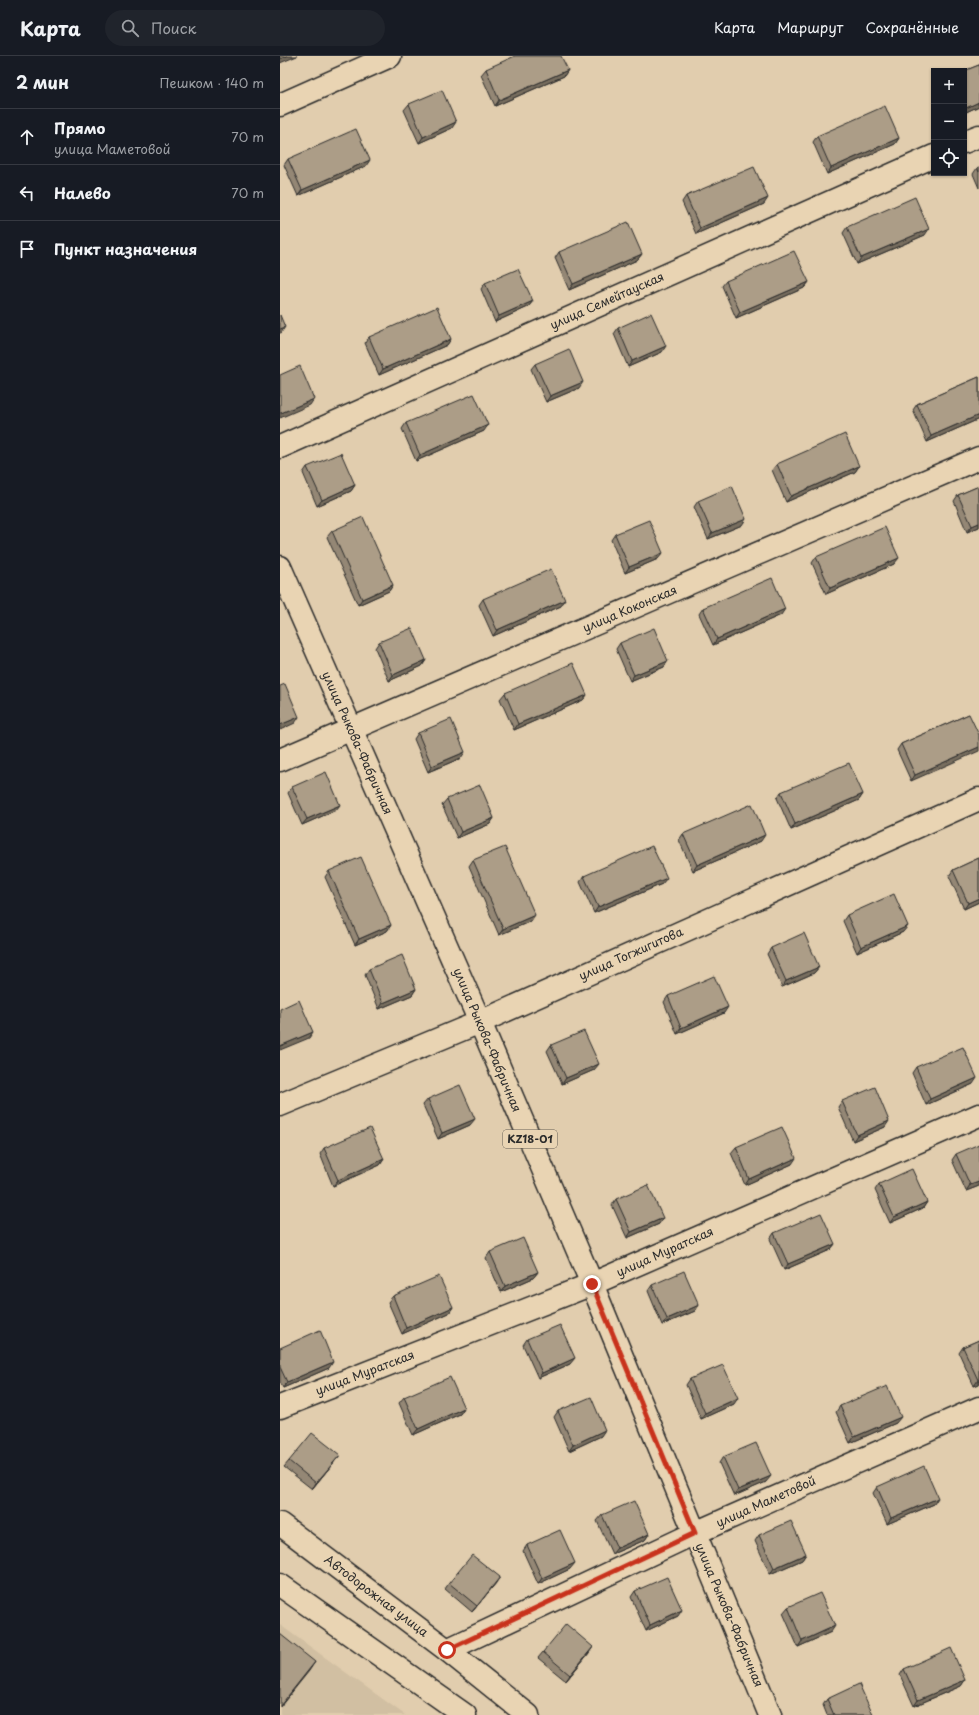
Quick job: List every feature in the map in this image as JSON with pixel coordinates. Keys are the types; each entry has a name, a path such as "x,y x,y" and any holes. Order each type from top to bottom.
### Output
{"street":[{"path":"280,104 390,56"},
{"path":"967,141 979,136"},
{"name":"улица Семейтауская","path":"280,447 931,157"},
{"name":"улица Коконская","path":"280,760 979,458"},
{"name":"улица Рыкова-Фабричная","path":"280,567 480,1022 592,1284 770,1715"},
{"name":"улица Тогжигитова","path":"280,1105 480,1022 979,799"},
{"name":"улица Муратская","path":"280,1406 592,1284 979,1115"},
{"name":"улица Маметовой","path":"447,1650 695,1533 979,1408"},
{"name":"Автодорожная улица","path":"280,1524 447,1650 528,1715"},
{"path":"280,1584 465,1715"}],"shaded area":[{"path":"280,1625 405,1715 280,1715"}],"building":[{"path":"280,56 287,56 280,59"},
{"path":"515,56 561,56 568,70 499,100 486,69"},
{"path":"979,65 979,102 967,108 967,104 967,70"},
{"path":"442,90 456,122 423,137 409,104"},
{"path":"885,106 899,138 831,168 817,136"},
{"path":"356,129 370,160 302,190 288,159"},
{"path":"754,167 768,198 700,228 686,196"},
{"path":"915,197 929,229 861,258 847,227"},
{"path":"628,222 642,254 573,284 559,252"},
{"path":"794,251 809,282 740,312 726,281"},
{"path":"518,269 533,301 499,316 485,283"},
{"path":"437,307 451,339 383,369 369,337"},
{"path":"651,313 666,346 632,361 618,328"},
{"path":"280,315 285,327 280,329"},
{"path":"569,349 583,382 550,396 535,364"},
{"path":"300,366 314,399 281,413 280,375"},
{"path":"979,377 979,415 931,436 917,404"},
{"path":"474,394 488,425 420,455 406,423"},
{"path":"845,434 859,466 791,496 777,464"},
{"path":"341,453 355,485 322,500 307,467"},
{"path":"732,486 746,519 712,533 698,501"},
{"path":"979,486 979,523 972,526 958,495"},
{"path":"363,517 393,585 362,599 332,531"},
{"path":"649,520 663,553 629,567 615,534"},
{"path":"885,527 899,558 830,588 816,557"},
{"path":"551,569 565,600 497,630 483,599"},
{"path":"772,578 785,609 717,639 703,608"},
{"path":"412,628 426,660 393,675 379,642"},
{"path":"654,628 668,661 634,675 620,643"},
{"path":"573,663 587,695 518,724 505,693"},
{"path":"285,684 299,717 280,725 280,686"},
{"path":"969,714 979,735 979,747 915,775 901,744"},
{"path":"451,719 465,752 432,766 418,733"},
{"path":"849,763 863,794 795,824 781,792"},
{"path":"326,772 340,805 307,819 292,787"},
{"path":"480,785 494,818 461,832 447,799"},
{"path":"752,804 765,835 697,865 683,834"},
{"path":"652,846 667,878 598,907 584,876"},
{"path":"505,847 535,915 503,929 473,860"},
{"path":"361,857 391,925 359,939 329,871"},
{"path":"979,858 979,898 968,903 953,870"},
{"path":"894,894 908,926 861,947 847,915"},
{"path":"804,933 819,967 786,981 771,948"},
{"path":"402,955 416,989 383,1003 369,969"},
{"path":"714,976 728,1007 681,1028 668,996"},
{"path":"299,1000 313,1032 280,1046 280,1009"},
{"path":"584,1031 599,1064 566,1078 551,1045"},
{"path":"963,1047 977,1078 930,1099 916,1067"},
{"path":"460,1085 475,1119 442,1133 428,1099"},
{"path":"875,1087 889,1121 857,1135 842,1101"},
{"path":"782,1127 796,1158 749,1179 736,1147"},
{"path":"370,1128 384,1159 338,1180 324,1148"},
{"path":"979,1144 979,1182 970,1185 956,1154"},
{"path":"912,1169 927,1202 894,1217 879,1184"},
{"path":"648,1185 663,1218 631,1232 616,1199"},
{"path":"821,1213 835,1244 788,1264 774,1233"},
{"path":"523,1238 538,1272 505,1286 490,1252"},
{"path":"684,1271 699,1305 667,1319 652,1285"},
{"path":"439,1276 453,1307 406,1328 393,1296"},
{"path":"560,1325 575,1358 542,1373 527,1339"},
{"path":"320,1330 333,1362 287,1382 280,1367 280,1348"},
{"path":"979,1340 979,1380 978,1380 963,1347"},
{"path":"723,1365 738,1398 705,1413 690,1379"},
{"path":"450,1377 464,1408 418,1429 404,1397"},
{"path":"887,1386 901,1417 854,1437 840,1406"},
{"path":"591,1397 605,1430 573,1445 558,1411"},
{"path":"312,1433 340,1455 316,1483 289,1461"},
{"path":"756,1443 771,1476 738,1490 723,1457"},
{"path":"924,1466 938,1498 891,1518 877,1487"},
{"path":"634,1501 649,1534 617,1548 602,1515"},
{"path":"791,1521 806,1554 774,1568 759,1535"},
{"path":"560,1530 575,1563 542,1578 527,1545"},
{"path":"472,1555 500,1577 477,1606 449,1583"},
{"path":"667,1577 682,1610 650,1625 635,1591"},
{"path":"820,1593 835,1626 802,1641 788,1607"},
{"path":"566,1624 593,1647 570,1675 543,1652"},
{"path":"280,1634 315,1662 280,1706"},
{"path":"951,1648 965,1680 918,1700 904,1669"},
{"path":"859,1684 873,1715 834,1715 827,1699"}],"route":[{"path":"447,1650 695,1533 592,1284"}]}
